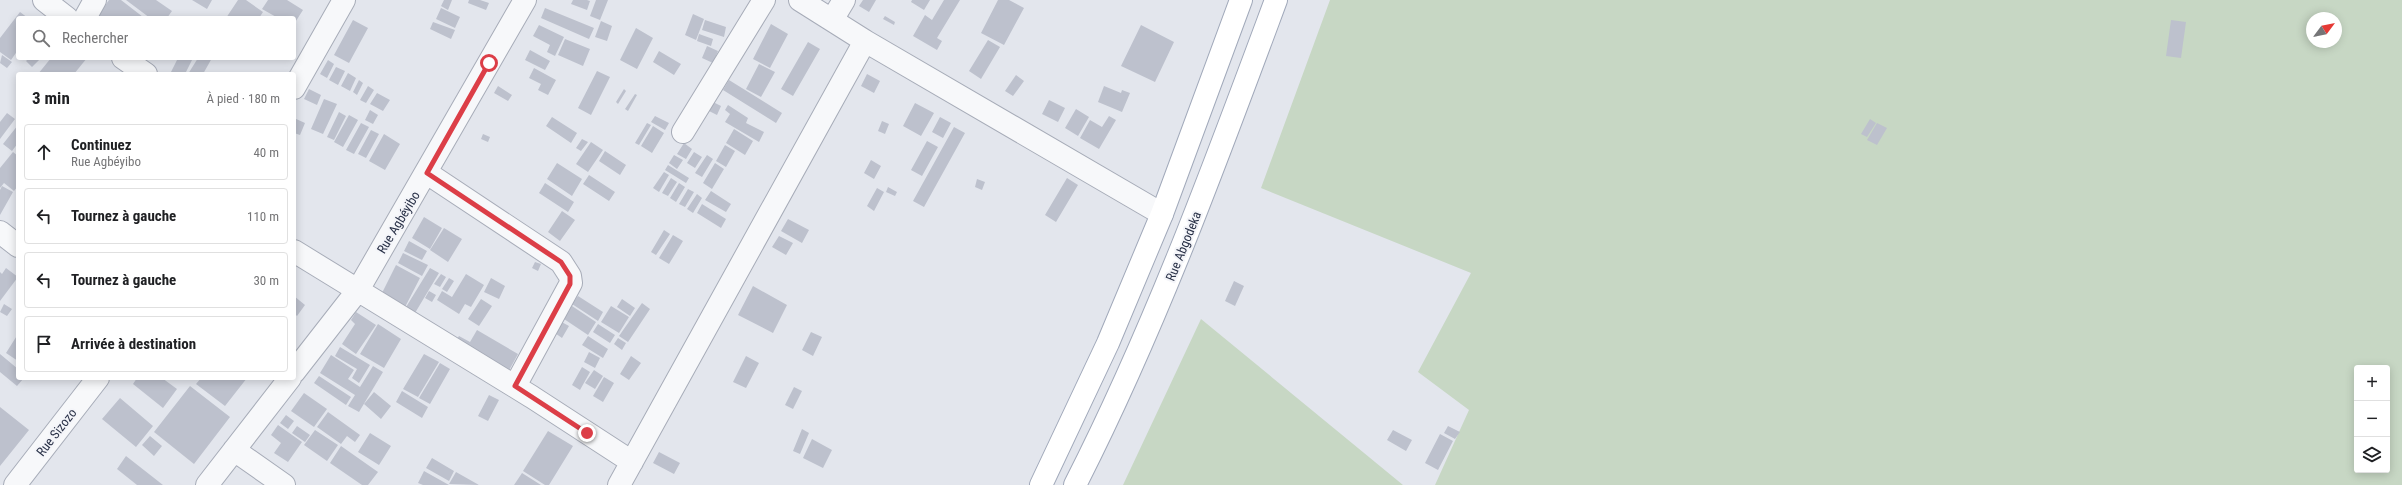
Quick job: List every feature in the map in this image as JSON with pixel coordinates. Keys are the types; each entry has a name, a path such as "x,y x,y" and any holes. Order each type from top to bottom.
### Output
{"main road":[{"path":"1041,485 1108,343 1162,214 1241,0"},
{"name":"Rue Abgodeka","path":"1075,485 1107,422 1187,239 1276,0"}],"street":[{"path":"44,0 64,16"},
{"path":"86,16 95,0"},
{"path":"296,84 344,0"},
{"name":"Rue Agbéyibo","path":"296,369 358,290 427,173 525,0"},
{"path":"683,132 764,0"},
{"path":"800,0 865,41 1162,214"},
{"path":"832,20 844,0"},
{"path":"619,485 865,41"},
{"path":"126,60 143,72"},
{"path":"427,173 561,262 570,276 570,284 564,298 515,386"},
{"path":"0,232 16,244"},
{"path":"296,252 515,386 632,462"},
{"name":"Rue Sizozo","path":"15,485 96,380"},
{"path":"207,485 288,380"},
{"path":"234,450 284,485"}],"green space":[{"path":"1330,0 2402,0 2402,485 1435,485 1469,410 1418,372 1471,273 1261,188"},
{"path":"1201,319 1403,485 1123,485"}],"building":[{"path":"109,0 121,0 142,16 97,16"},
{"path":"126,0 156,0 172,11 168,16 147,16"},
{"path":"192,0 212,0 207,9"},
{"path":"238,0 246,0 263,12 260,16 227,16"},
{"path":"268,0 287,0 303,10 296,21 296,16 274,16 262,9"},
{"path":"444,0 452,0 448,10 441,6"},
{"path":"469,0 480,0 489,3 486,10 468,3"},
{"path":"573,0 590,1 587,10 571,4"},
{"path":"596,0 608,0 600,20 590,16"},
{"path":"863,0 876,0 869,12 859,6"},
{"path":"912,0 930,0 924,10 911,2"},
{"path":"944,0 960,0 937,38 942,41 937,50 913,36 925,15 932,20"},
{"path":"998,0 1009,0 1024,8 1004,45 981,33"},
{"path":"441,8 460,17 455,28 436,19"},
{"path":"545,8 594,28 589,39 541,18"},
{"path":"20,12 25,16 17,16"},
{"path":"693,14 704,19 696,40 685,35"},
{"path":"885,16 895,22 894,25 883,19"},
{"path":"16,17 16,53 11,60 0,52 0,38"},
{"path":"353,20 368,28 349,63 334,55"},
{"path":"705,20 726,27 724,37 702,30"},
{"path":"2171,20 2186,22 2181,58 2166,56"},
{"path":"601,21 612,26 607,41 595,37"},
{"path":"433,22 455,30 451,39 430,29"},
{"path":"771,24 788,34 770,68 753,59"},
{"path":"539,25 564,37 555,56 547,52 550,45 533,36"},
{"path":"1141,25 1174,42 1155,82 1121,66"},
{"path":"636,28 653,38 637,69 620,60"},
{"path":"699,34 713,39 711,46 697,41"},
{"path":"565,39 590,49 583,66 558,55"},
{"path":"988,40 1000,47 981,79 969,71"},
{"path":"808,42 820,49 793,96 781,89"},
{"path":"707,46 718,51 713,63 702,58"},
{"path":"530,50 550,61 545,70 525,60"},
{"path":"659,51 681,64 674,75 653,62"},
{"path":"2,55 12,62 7,68 0,63"},
{"path":"27,60 39,60 32,67 26,61"},
{"path":"49,60 85,60 76,72 40,72"},
{"path":"177,60 192,60 186,72 171,72"},
{"path":"197,60 211,60 204,72 189,72"},
{"path":"328,60 334,64 327,78 320,74"},
{"path":"759,64 775,72 761,97 746,89"},
{"path":"336,67 345,71 338,85 329,80"},
{"path":"534,68 556,80 548,95 538,90 541,84 529,78"},
{"path":"597,71 610,77 591,115 578,108"},
{"path":"348,73 356,78 350,91 341,86"},
{"path":"867,74 880,81 874,93 861,86"},
{"path":"1016,75 1024,81 1013,96 1005,91"},
{"path":"359,80 363,83 357,95 353,92"},
{"path":"729,80 782,113 776,123 723,90"},
{"path":"368,86 374,90 366,103 360,100"},
{"path":"498,86 512,95 508,101 494,93"},
{"path":"1104,86 1121,93 1122,90 1130,93 1122,112 1098,102"},
{"path":"309,89 321,95 317,105 304,99"},
{"path":"624,89 626,91 618,104 616,102"},
{"path":"377,93 390,100 383,111 370,104"},
{"path":"635,94 637,95 628,111 625,109"},
{"path":"705,98 721,106 717,115 701,107"},
{"path":"324,99 337,104 323,134 311,129"},
{"path":"1049,100 1065,108 1058,122 1042,114"},
{"path":"915,103 934,113 921,136 903,126"},
{"path":"728,105 748,118 746,123 764,132 759,142 725,122 730,114 725,110"},
{"path":"1076,109 1089,117 1078,136 1065,128"},
{"path":"370,110 378,115 373,124 365,120"},
{"path":"339,112 346,116 334,140 327,137"},
{"path":"7,113 15,119 0,139 0,122"},
{"path":"349,115 358,120 343,147 334,142"},
{"path":"655,116 669,123 665,130 651,122"},
{"path":"1109,116 1116,120 1099,149 1080,138 1090,120 1102,127"},
{"path":"552,117 577,133 571,143 546,126"},
{"path":"940,117 951,123 943,138 932,132"},
{"path":"296,119 305,123 300,135 296,134"},
{"path":"1870,119 1876,123 1867,137 1861,134"},
{"path":"882,121 889,124 885,134 878,131"},
{"path":"361,123 369,127 354,154 346,150"},
{"path":"647,123 651,125 639,145 635,143"},
{"path":"1877,123 1887,128 1877,145 1867,140"},
{"path":"653,126 664,133 652,153 641,146"},
{"path":"954,127 965,133 924,207 913,201"},
{"path":"16,128 16,146 12,151 3,144"},
{"path":"734,129 753,141 745,155 726,143"},
{"path":"371,130 379,134 366,158 358,154"},
{"path":"384,134 400,144 385,170 369,161"},
{"path":"483,134 490,137 488,142 481,139"},
{"path":"582,139 588,142 581,151 576,148"},
{"path":"927,141 938,147 922,176 911,170"},
{"path":"591,142 603,150 588,172 576,164"},
{"path":"684,143 692,149 686,159 677,154"},
{"path":"725,145 735,151 726,167 716,161"},
{"path":"605,151 626,165 620,175 599,161"},
{"path":"13,152 16,154 16,188 14,191 4,183 0,188 0,168"},
{"path":"694,152 702,157 695,168 687,163"},
{"path":"674,155 683,160 677,169 669,163"},
{"path":"707,155 713,159 702,177 695,173"},
{"path":"871,160 881,166 874,179 864,173"},
{"path":"557,163 582,179 572,196 547,179"},
{"path":"715,163 724,169 712,189 703,183"},
{"path":"668,165 689,178 686,183 665,170"},
{"path":"664,172 669,175 659,192 653,188"},
{"path":"589,175 615,192 609,201 583,184"},
{"path":"671,178 677,182 668,196 662,193"},
{"path":"1067,178 1078,185 1056,222 1045,215"},
{"path":"977,179 985,182 982,190 975,187"},
{"path":"545,183 574,202 568,212 539,193"},
{"path":"679,183 685,187 676,202 670,198"},
{"path":"2,186 13,192 0,215 0,190"},
{"path":"888,187 897,192 895,196 886,192"},
{"path":"877,188 884,192 874,211 867,206"},
{"path":"688,189 694,192 685,207 679,204"},
{"path":"711,191 731,204 726,212 705,200"},
{"path":"697,194 702,198 693,213 687,209"},
{"path":"702,204 726,219 721,228 697,213"},
{"path":"562,211 575,220 560,241 548,232"},
{"path":"424,217 442,228 430,249 412,238"},
{"path":"788,219 809,230 802,243 781,231"},
{"path":"444,228 462,239 448,262 430,250"},
{"path":"664,230 670,234 656,255 651,252"},
{"path":"673,235 683,241 669,264 659,258"},
{"path":"779,236 793,243 786,255 772,247"},
{"path":"409,241 427,251 422,260 404,251"},
{"path":"403,253 428,265 422,276 398,263"},
{"path":"535,262 541,264 538,271 532,268"},
{"path":"396,265 420,278 403,311 379,299"},
{"path":"6,268 16,276 16,280 0,301 0,272 2,274"},
{"path":"430,268 439,273 412,318 403,312"},
{"path":"441,274 446,277 440,287 434,284"},
{"path":"466,274 484,285 471,307 465,304 459,314 437,300 442,291 452,297"},
{"path":"449,278 454,281 447,292 442,289"},
{"path":"491,278 505,286 499,299 484,292"},
{"path":"1234,281 1244,286 1235,306 1225,301"},
{"path":"753,286 787,305 773,333 738,315"},
{"path":"429,291 436,295 432,302 425,298"},
{"path":"578,296 603,312 598,321 572,304"},
{"path":"296,298 305,305 297,316 296,315"},
{"path":"481,299 492,306 479,326 468,319"},
{"path":"622,299 635,308 630,316 617,307"},
{"path":"642,303 650,309 628,342 619,336"},
{"path":"4,304 12,309 7,316 0,312"},
{"path":"572,306 596,322 588,335 564,319"},
{"path":"611,306 629,317 619,333 601,322"},
{"path":"356,312 376,325 356,354 342,344 355,324 351,320"},
{"path":"558,320 569,326 562,338 552,331"},
{"path":"378,324 401,339 384,368 360,354"},
{"path":"598,324 615,335 610,343 593,332"},
{"path":"477,330 518,354 506,376 453,345 459,336 470,342"},
{"path":"811,332 822,337 813,356 802,350"},
{"path":"588,336 608,349 603,358 582,345"},
{"path":"16,337 16,360 6,353"},
{"path":"618,338 626,343 622,350 614,344"},
{"path":"340,347 370,365 359,383 352,378 357,369 335,356"},
{"path":"589,352 600,358 595,368 584,362"},
{"path":"0,354 16,367 16,380 22,380 17,386 0,372"},
{"path":"424,354 439,362 418,397 403,389"},
{"path":"331,355 354,370 348,379 360,387 373,366 383,372 359,412 348,406 355,395 320,373"},
{"path":"631,356 641,363 629,380 620,374"},
{"path":"746,356 759,363 746,388 733,382"},
{"path":"440,363 450,369 430,404 419,398"},
{"path":"582,367 590,372 580,390 572,385"},
{"path":"594,370 603,376 595,389 585,383"},
{"path":"319,376 351,397 346,405 314,383"},
{"path":"604,377 614,383 603,402 593,396"},
{"path":"136,380 165,380 177,389 163,408 133,384"},
{"path":"199,380 245,380 225,406 196,384"},
{"path":"190,386 230,417 194,464 154,432"},
{"path":"794,387 802,391 793,409 785,405"},
{"path":"402,391 428,407 422,418 396,402"},
{"path":"374,392 391,406 381,419 364,404"},
{"path":"304,393 327,409 314,427 291,411"},
{"path":"489,395 499,400 488,421 478,416"},
{"path":"120,398 153,426 136,447 102,419"},
{"path":"0,407 29,430 0,466"},
{"path":"328,412 360,435 355,442 347,436 341,444 317,427"},
{"path":"286,415 294,421 288,429 280,423"},
{"path":"278,425 302,442 288,462 274,453 281,443 271,435"},
{"path":"297,426 310,435 305,442 292,433"},
{"path":"1448,426 1460,432 1455,439 1444,433"},
{"path":"802,429 809,433 800,454 793,451"},
{"path":"315,430 338,445 327,461 304,445"},
{"path":"1393,430 1412,440 1406,451 1387,440"},
{"path":"548,431 573,446 549,485 545,485 523,471"},
{"path":"370,433 391,446 379,465 358,452"},
{"path":"1440,434 1453,441 1438,470 1425,463"},
{"path":"150,436 162,446 154,456 142,445"},
{"path":"812,439 832,450 823,468 803,458"},
{"path":"341,446 378,472 368,485 362,485 330,463"},
{"path":"659,452 680,463 674,474 653,463"},
{"path":"126,456 163,485 137,485 117,469"},
{"path":"432,458 454,471 449,481 426,468"},
{"path":"424,471 449,485 423,485 418,483"},
{"path":"456,472 479,485 449,484"},
{"path":"522,473 541,485 514,485"}],"route":[{"path":"489,63 427,173 561,262 567,268 570,276 570,284 515,386 587,433"}]}
